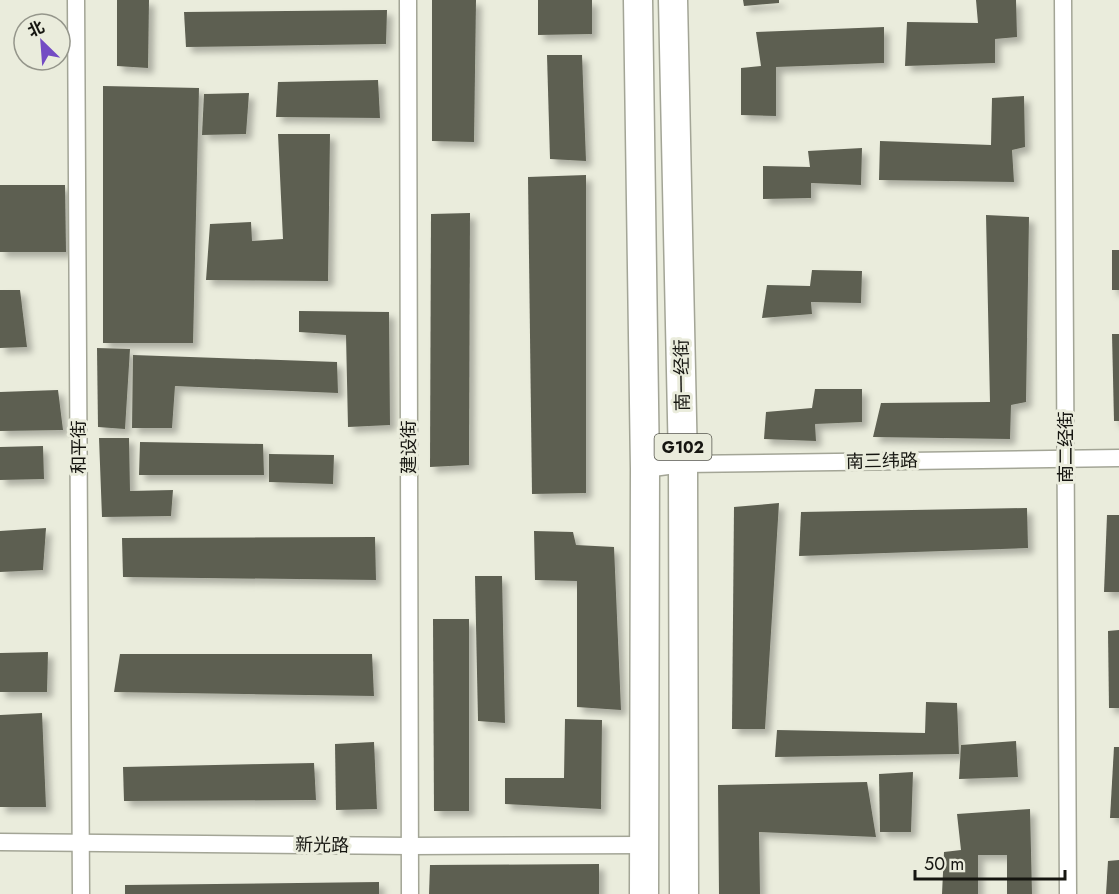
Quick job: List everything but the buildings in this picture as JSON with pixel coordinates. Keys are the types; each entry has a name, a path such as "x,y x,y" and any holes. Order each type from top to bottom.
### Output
{"highway":[{"name":"G102","path":"638,0 645,469 644,894"},
{"name":"南一经街","path":"673,0 684,464 684,894"}],"street":[{"name":"和平街","path":"76,0 81,894"},
{"name":"建设街","path":"408,0 410,894"},
{"name":"南二经街","path":"1063,0 1068,894"},
{"name":"南三纬路","path":"645,469 684,464 1119,458"},
{"name":"新光路","path":"0,842 410,846 644,845"}]}
